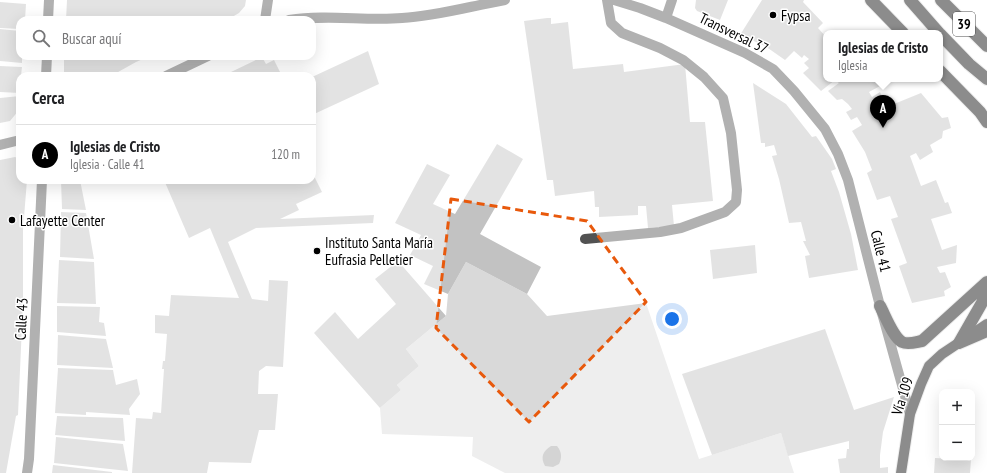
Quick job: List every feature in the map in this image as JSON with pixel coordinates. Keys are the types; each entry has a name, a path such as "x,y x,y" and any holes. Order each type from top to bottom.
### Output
{"highway":[{"path":"871,0 900,30"},
{"name":"39","path":"910,0 937,30"},
{"name":"39","path":"941,0 987,46"},
{"name":"39","path":"943,36 969,64 987,79"},
{"path":"943,74 983,115 987,122"},
{"path":"880,306 896,336 903,342 911,343 922,341 987,282"},
{"path":"959,343 987,294"},
{"path":"959,343 987,331"}],"main road":[{"name":"Vía 109","path":"959,343 987,318"},
{"name":"Vía 109","path":"901,473 910,414 929,366 942,354 987,324"}],"street":[{"path":"48,16 49,0"},
{"path":"266,16 268,0"},
{"path":"316,17 369,19 408,18 428,16 504,0"},
{"path":"585,239 660,232 681,228 724,212 736,202 737,190 730,133 723,98 704,77 683,60 660,48 622,33 611,23 607,0"},
{"name":"Transversal 37","path":"614,0 666,18 745,53 772,69 805,104"},
{"path":"666,18 672,0"},
{"path":"46,72 47,60"},
{"path":"174,72 200,60"},
{"name":"Calle 41","path":"805,104 825,129 838,154 848,180 880,306 910,414"},
{"path":"0,145 16,141"},
{"name":"Calle 43","path":"27,473 29,459 42,184"}],"highlighted area":[{"path":"451,199 587,221 646,302 529,422 436,328"}],"shaded area":[{"path":"466,262 527,294 547,316 646,303 699,459 781,433 794,473 505,473 472,456 473,437 382,434 380,408 401,390 397,385 419,366 406,349 446,316 448,294"},
{"path":"551,446 557,446 561,455 559,464 553,467 545,466 543,460 544,452"}],"building":[{"path":"67,0 246,0 245,6 239,13 234,16 66,16"},
{"path":"696,0 728,0 720,20 697,11 695,8"},
{"path":"762,0 804,0 803,2 823,23 818,28 823,34 823,82 832,82 821,91 803,73 809,68 804,63 809,59 804,55 802,58 794,51 785,60 765,46 740,35"},
{"path":"0,2 26,4 25,16 16,16 16,29 0,28"},
{"path":"551,18 551,24 568,22 573,69 623,64 624,72 685,64 690,122 705,122 713,201 672,205 674,226 648,228 646,206 638,206 638,215 599,217 599,207 595,207 594,191 555,196 553,180 547,180 524,21"},
{"path":"0,29 16,31 16,60 22,60 22,63 0,61"},
{"path":"368,51 379,84 316,113 316,75"},
{"path":"64,60 141,60 118,72 64,72"},
{"path":"256,60 264,60 266,64 274,60 280,72 231,72"},
{"path":"0,66 22,67 21,72 16,72 16,93 0,92"},
{"path":"838,82 879,82 880,86 869,92 872,97 880,92 883,98 888,95 894,104 921,93 942,118 948,117 951,128 943,131 942,138 930,145 933,152 920,160 916,153 910,156 921,186 936,180 945,203 948,202 952,213 931,219 942,250 957,245 956,263 937,267 940,273 945,272 951,287 944,291 945,296 912,303 899,266 907,263 891,219 898,217 890,196 877,200 867,173 872,170 865,152 852,131 862,125 857,117 851,120 846,112 852,109 848,104 842,99 837,100 828,91 839,83"},
{"path":"753,83 786,104 812,137 816,136 832,159 836,169 831,171 839,192 851,234 858,270 809,278 805,256 810,255 803,241 806,241 801,222 789,223 772,156 777,155 774,145 765,147 765,143 761,143"},
{"path":"16,96 16,114 10,121 0,123 0,98"},
{"path":"497,144 523,159 480,234 541,267 527,294 466,262 448,294 424,284 433,266 410,255 421,235 395,223 427,164 450,175 433,204 455,214"},
{"path":"16,157 16,184 27,184 23,230 23,303 18,415 16,416 6,473 0,473 0,160"},
{"path":"316,180 322,192 296,204 299,210 280,219 374,215 373,223 256,228 228,242 252,299 268,301 269,280 288,281 283,367 266,366 259,371 258,394 278,394 275,430 259,430 251,463 209,462 207,473 132,473 136,418 152,419 153,412 161,413 164,369 162,369 163,361 165,361 167,334 155,333 155,315 169,316 171,295 239,298 210,228 189,238 166,184 316,184"},
{"path":"61,184 81,184 86,210 62,209"},
{"path":"61,212 86,213 94,259 60,257"},
{"path":"755,245 757,273 713,279 710,250"},
{"path":"59,260 94,262 96,304 57,303"},
{"path":"398,261 446,316 406,349 419,366 397,385 401,390 380,408 314,333 335,312 358,339 396,304 375,279"},
{"path":"57,306 100,307 99,322 104,323 106,336 57,332"},
{"path":"825,329 854,410 894,397 883,432 880,455 880,468 888,467 888,473 840,473 838,459 846,458 847,449 849,449 849,441 788,456 781,433 712,455 682,374"},
{"path":"58,335 106,339 113,368 57,365"},
{"path":"58,368 113,370 116,385 137,379 140,394 129,409 130,415 86,412 86,415 55,413"},
{"path":"57,416 123,418 125,441 55,435"},
{"path":"56,437 123,444 128,471 54,463"},
{"path":"935,458 939,458 939,461 971,461 970,473 934,473"},
{"path":"53,465 112,472 112,473 52,473"}],"place":[{"name":"Fypsa","path":"773,15"},
{"name":"Iglesias de Cristo","path":"883,128"},
{"name":"Lafayette Center","path":"12,220"},
{"name":"Instituto Santa María Eufrasia Pelletier","path":"317,251"}]}
